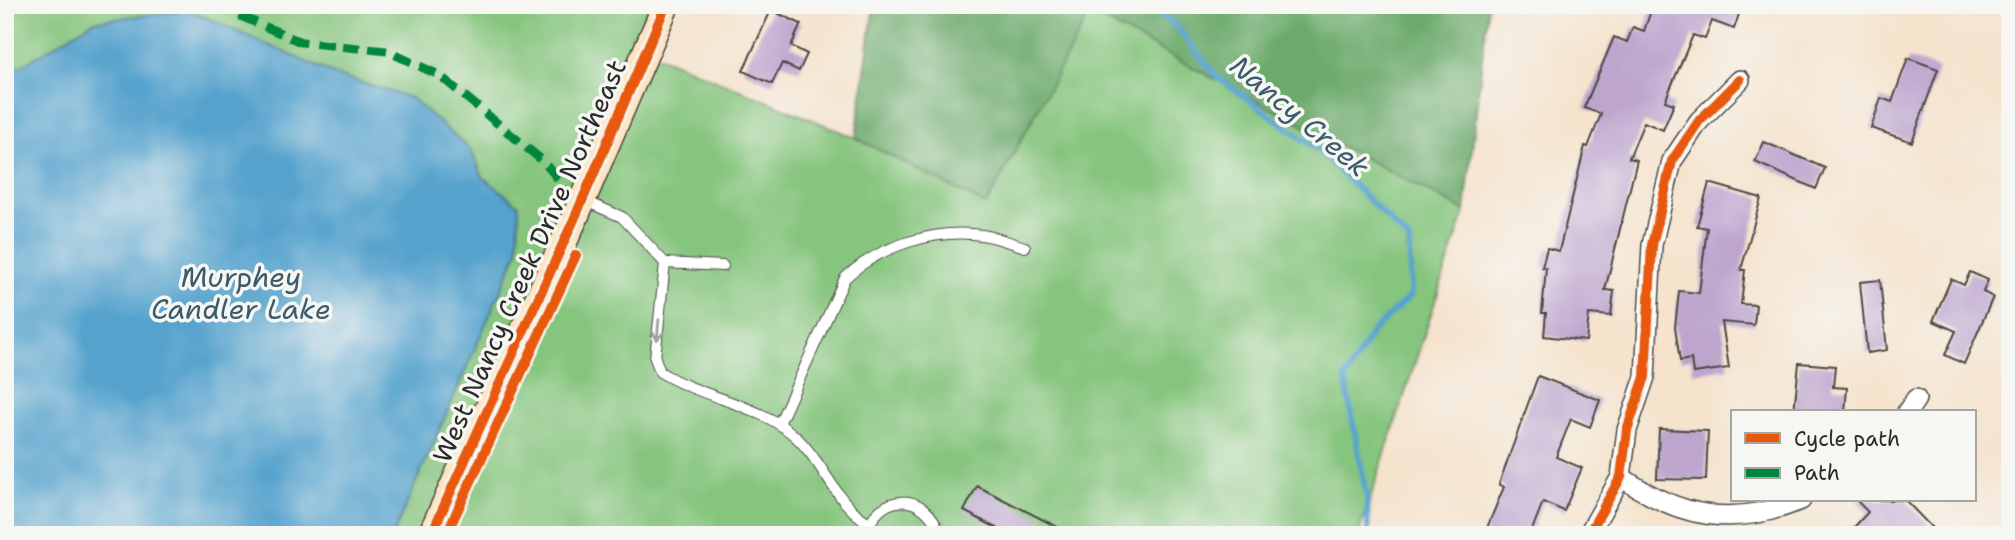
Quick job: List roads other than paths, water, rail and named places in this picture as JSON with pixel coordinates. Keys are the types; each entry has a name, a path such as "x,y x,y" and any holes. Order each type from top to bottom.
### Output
{"street":[{"name":"West Nancy Creek Drive Northeast","path":"431,535 582,200 666,5"},
{"path":"1588,535 1620,477 1627,430 1644,377 1653,245 1672,161 1699,121 1740,80"},
{"path":"1620,477 1649,496 1696,515 1772,512 1796,502"}],"lane":[{"path":"582,200 622,217 665,262 723,266"},
{"path":"779,424 845,278 860,264 911,241 945,235 982,235 1025,247"},
{"path":"665,262 655,359 660,372 779,424 810,453 845,506 869,523"},
{"path":"865,535 869,523 885,506 908,502 930,513 940,535"}],"water":[{"name":"Murphey Candler Lake","path":"189,10 336,75 411,98 471,150 483,177 519,205 518,251 393,535 5,535 5,62 20,67 94,21"}],"waterway":[{"name":"Nancy Creek","path":"1148,5 1176,26 1217,77 1320,151 1409,240 1411,295 1372,332 1345,379 1367,498 1368,535"}]}
